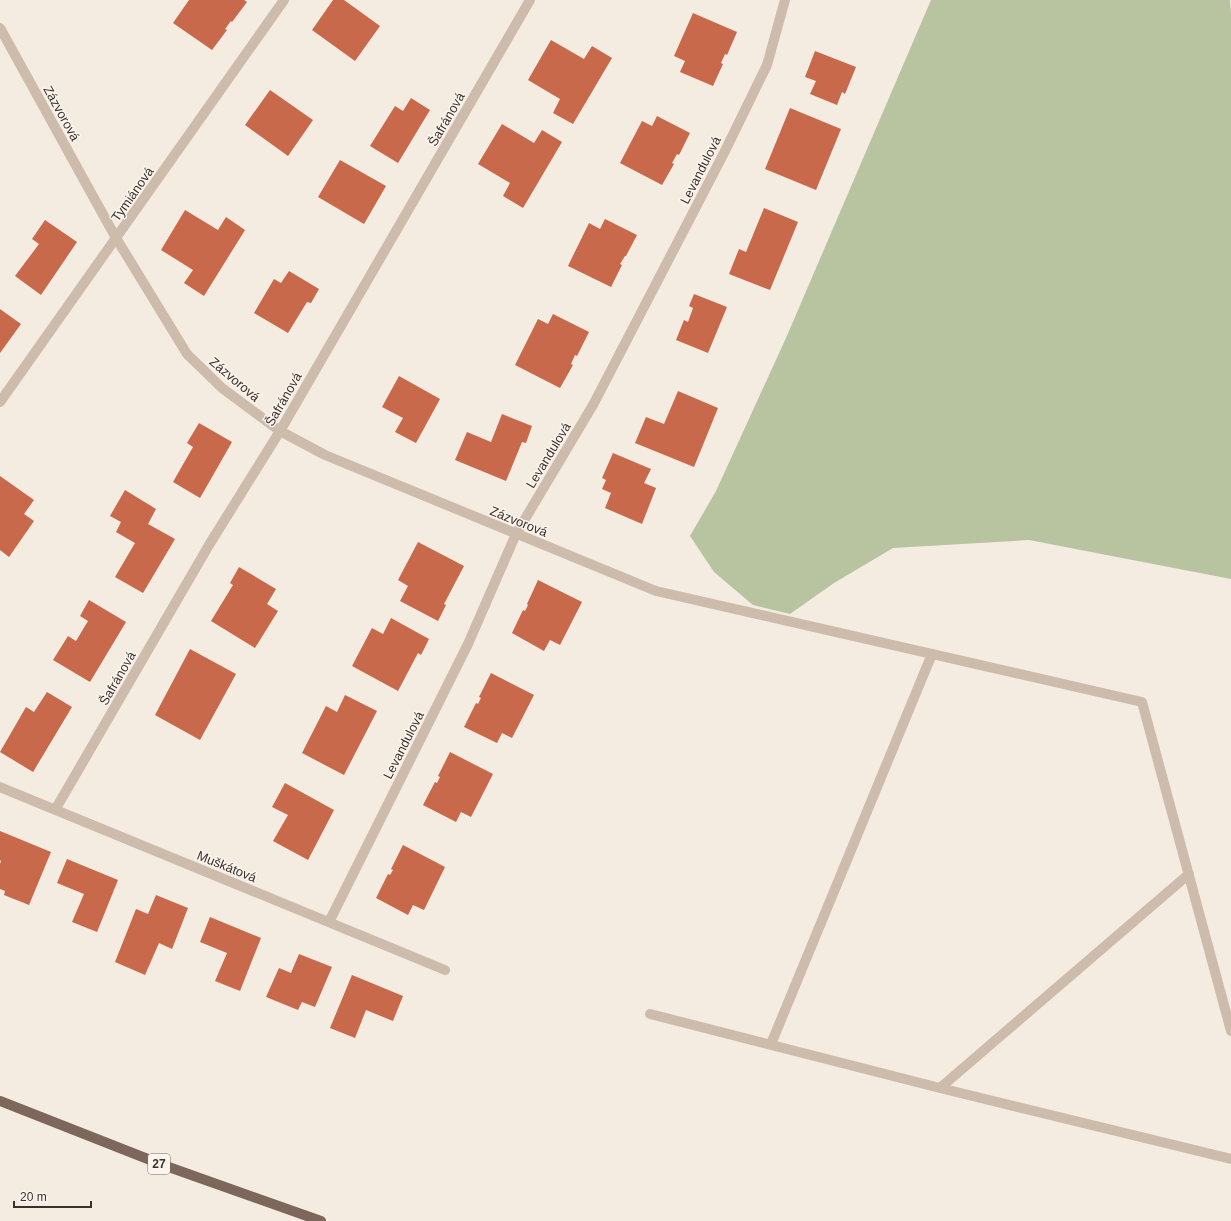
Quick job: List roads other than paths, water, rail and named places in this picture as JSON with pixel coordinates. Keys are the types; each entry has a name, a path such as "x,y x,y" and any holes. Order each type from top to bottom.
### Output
{"main road":[{"name":"27","path":"0,1101 163,1165 321,1221"}],"street":[{"name":"Tymiánová","path":"0,402 284,0"},
{"name":"Šafránová","path":"55,810 210,545 280,431 530,0"},
{"name":"Levandulová","path":"329,922 468,644 516,534 593,405 724,153 767,65 785,0"},
{"name":"Zázvorová","path":"0,28 116,238 188,354 222,388 280,431 325,455 656,591 1142,702 1189,874"},
{"path":"771,1044 932,654"},
{"name":"Muškátová","path":"0,787 445,970"},
{"path":"940,1088 1189,874 1231,1031"},
{"path":"650,1014 1231,1160"}]}
